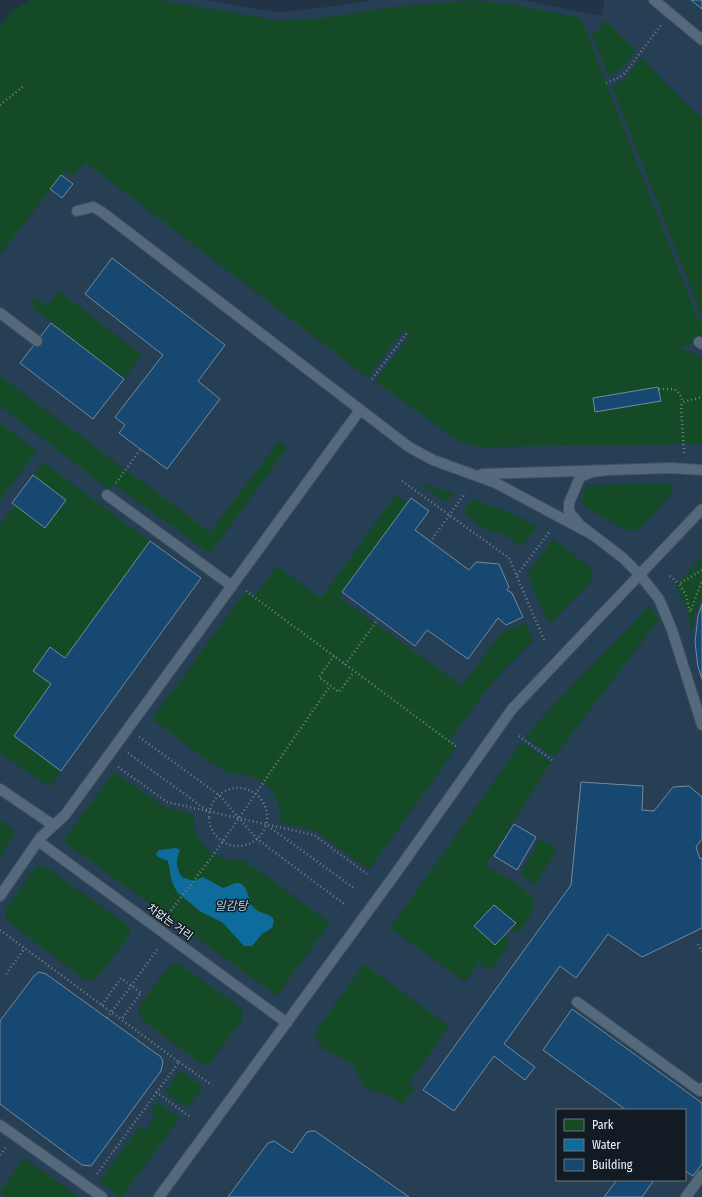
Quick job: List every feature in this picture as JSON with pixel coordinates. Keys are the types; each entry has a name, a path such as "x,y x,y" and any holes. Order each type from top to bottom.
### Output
{"lane":[{"path":"654,0 702,40"},
{"path":"77,211 93,207 102,212 409,447 433,460 474,473 496,483 593,535"},
{"path":"0,313 37,341"},
{"path":"0,896 38,841 65,815 360,410"},
{"path":"474,473 500,475 671,468 702,470"},
{"path":"609,470 592,472 580,478 568,508 572,516 593,535 623,558 654,592 669,620 702,725"},
{"path":"107,495 232,586"},
{"path":"159,1197 396,873 512,709 702,509"},
{"path":"0,788 53,825"},
{"name":"차없는 거리","path":"38,841 287,1023"},
{"path":"578,1002 700,1090 702,1088"},
{"path":"0,1124 102,1197"},
{"path":"686,1197 702,1175"}],"path":[{"path":"606,83 620,77 625,73 665,20"},
{"path":"0,106 24,86"},
{"path":"372,379 407,333"},
{"path":"659,389 674,389 680,394 683,402 681,412 684,453"},
{"path":"683,402 702,397"},
{"path":"118,480 140,450 128,466"},
{"path":"402,481 509,558 545,642"},
{"path":"430,542 465,493"},
{"path":"517,576 550,531"},
{"path":"679,584 702,570"},
{"path":"670,576 679,584 686,595 690,612 702,581"},
{"path":"246,591 457,747"},
{"path":"345,665 378,619"},
{"path":"334,656 319,677 330,686 339,692 354,672"},
{"path":"174,906 222,842 330,686"},
{"path":"520,736 552,760"},
{"path":"139,737 219,795 257,839 344,904"},
{"path":"128,753 210,812"},
{"path":"117,767 167,802 314,835 367,874"},
{"path":"238,788 255,794 265,807 266,824 262,833 257,839 247,845 237,846 222,842 215,836 210,827 211,806 219,795 227,790 238,788"},
{"path":"266,824 355,889"},
{"path":"0,930 121,1020 212,1085"},
{"path":"107,1018 167,935"},
{"path":"698,944 702,952"},
{"path":"6,974 25,948"},
{"path":"102,1005 121,978 141,993 121,1020"},
{"path":"88,1187 179,1062"},
{"path":"156,1092 189,1116"}],"shaded area":[{"path":"32,0 208,0 281,12 374,0 524,0 601,16 605,0 702,0 702,1197 0,1197 0,26 13,10"}],"green space":[{"path":"32,0 160,0 281,21 321,18 394,7 472,0 509,4 581,18 689,297 702,325 702,341 680,347 702,358 702,444 481,447 463,443 375,381 410,335 403,331 368,378 85,162 74,176 65,170 0,255 0,26 13,10"},
{"path":"604,19 636,52 619,71 608,76 592,34 601,28"},
{"path":"641,57 702,119 702,317 612,86 626,78"},
{"path":"59,291 142,355 124,379 33,308 32,301 35,297 48,306"},
{"path":"0,376 210,532 279,441 287,448 210,554 115,485 110,490 0,406"},
{"path":"0,423 37,451 0,500"},
{"path":"43,462 150,541 65,658 50,647 33,671 51,684 14,736 61,771 50,787 0,753 0,525 15,505 45,527 66,500 33,475"},
{"path":"417,482 454,493 447,502"},
{"path":"667,483 673,486 671,495 642,527 635,531 626,530 585,507 581,502 586,485"},
{"path":"396,495 407,503 339,597 462,686 501,633 525,623 533,641 490,685 449,741 457,747 369,870 316,831 280,823 279,807 276,799 267,786 261,781 246,775 228,773 199,754 152,719 246,591 254,597 277,566 321,598"},
{"path":"472,499 521,517 537,527 522,547 502,533 489,532 463,512"},
{"path":"553,539 590,567 594,575 588,586 551,623 544,615 528,575 530,570"},
{"path":"702,557 702,595 695,615 692,634 686,606 675,585"},
{"path":"649,606 659,620 554,757 525,737 546,713"},
{"path":"522,742 551,762 486,865 524,889 530,895 533,902 533,909 518,933 511,928 504,935 510,939 507,943 509,945 490,971 479,963 465,982 390,928"},
{"path":"114,772 166,808 194,814 194,824 197,834 201,842 208,849 224,858 244,860 330,923 277,996 63,841"},
{"path":"0,820 11,828 14,835 0,857"},
{"path":"540,839 557,849 536,885 520,875"},
{"path":"41,865 49,869 129,926 130,930 128,938 96,979 91,980 82,978 6,920 5,911 7,907 34,869"},
{"path":"176,963 183,966 242,1009 243,1014 241,1022 210,1063 202,1064 198,1062 144,1021 138,1013 140,1005 170,966"},
{"path":"364,964 449,1026 408,1084 415,1088 402,1105 392,1097 366,1089 352,1065 322,1047 316,1036 318,1028"},
{"path":"180,1071 203,1087 187,1108 165,1092"},
{"path":"158,1102 180,1118 122,1197 120,1197 99,1182 139,1127 145,1131 155,1116 150,1112"},
{"path":"24,1158 79,1197 6,1197 0,1192"}],"water":[{"name":"일감탕","path":"176,848 180,850 177,864 178,870 182,877 193,881 203,877 223,888 235,883 241,884 246,889 251,905 257,911 272,917 274,921 272,928 262,934 252,946 244,946 222,922 201,912 177,892 172,882 168,861 158,857 156,854 159,850"}],"building":[{"path":"691,0 702,0 702,9"},
{"path":"61,175 73,184 62,198 50,189"},
{"path":"112,258 225,345 198,381 220,399 167,469 119,433 125,425 115,417 163,355 85,294"},
{"path":"51,323 124,379 93,419 20,363"},
{"path":"658,387 661,401 595,412 593,398"},
{"path":"33,475 66,500 45,528 12,503"},
{"path":"411,498 429,511 415,530 469,570 476,562 499,564 509,587 507,590 512,593 523,617 506,625 498,618 468,659 427,630 415,646 342,592"},
{"path":"150,541 201,578 61,771 14,736 51,684 33,671 50,647 65,658"},
{"path":"702,604 702,679 698,667 695,642 698,616"},
{"path":"581,782 643,786 642,810 654,811 673,787 689,786 702,797 702,839 696,847 700,859 702,858 702,928 642,957 608,934 576,978 560,966 504,1044 535,1067 525,1080 494,1056 454,1111 423,1090 571,885"},
{"path":"514,824 536,837 517,870 494,856"},
{"path":"494,905 516,923 495,945 474,926"},
{"path":"39,972 46,974 161,1057 163,1062 161,1071 91,1166 82,1165 0,1104 0,1021 34,976"},
{"path":"572,1009 702,1103 702,1164 693,1176 686,1172 686,1109 625,1109 543,1050"},
{"path":"315,1131 409,1197 228,1197 268,1143 274,1141 292,1153 307,1132"},
{"path":"616,1181 653,1181 642,1197 604,1197"}]}
